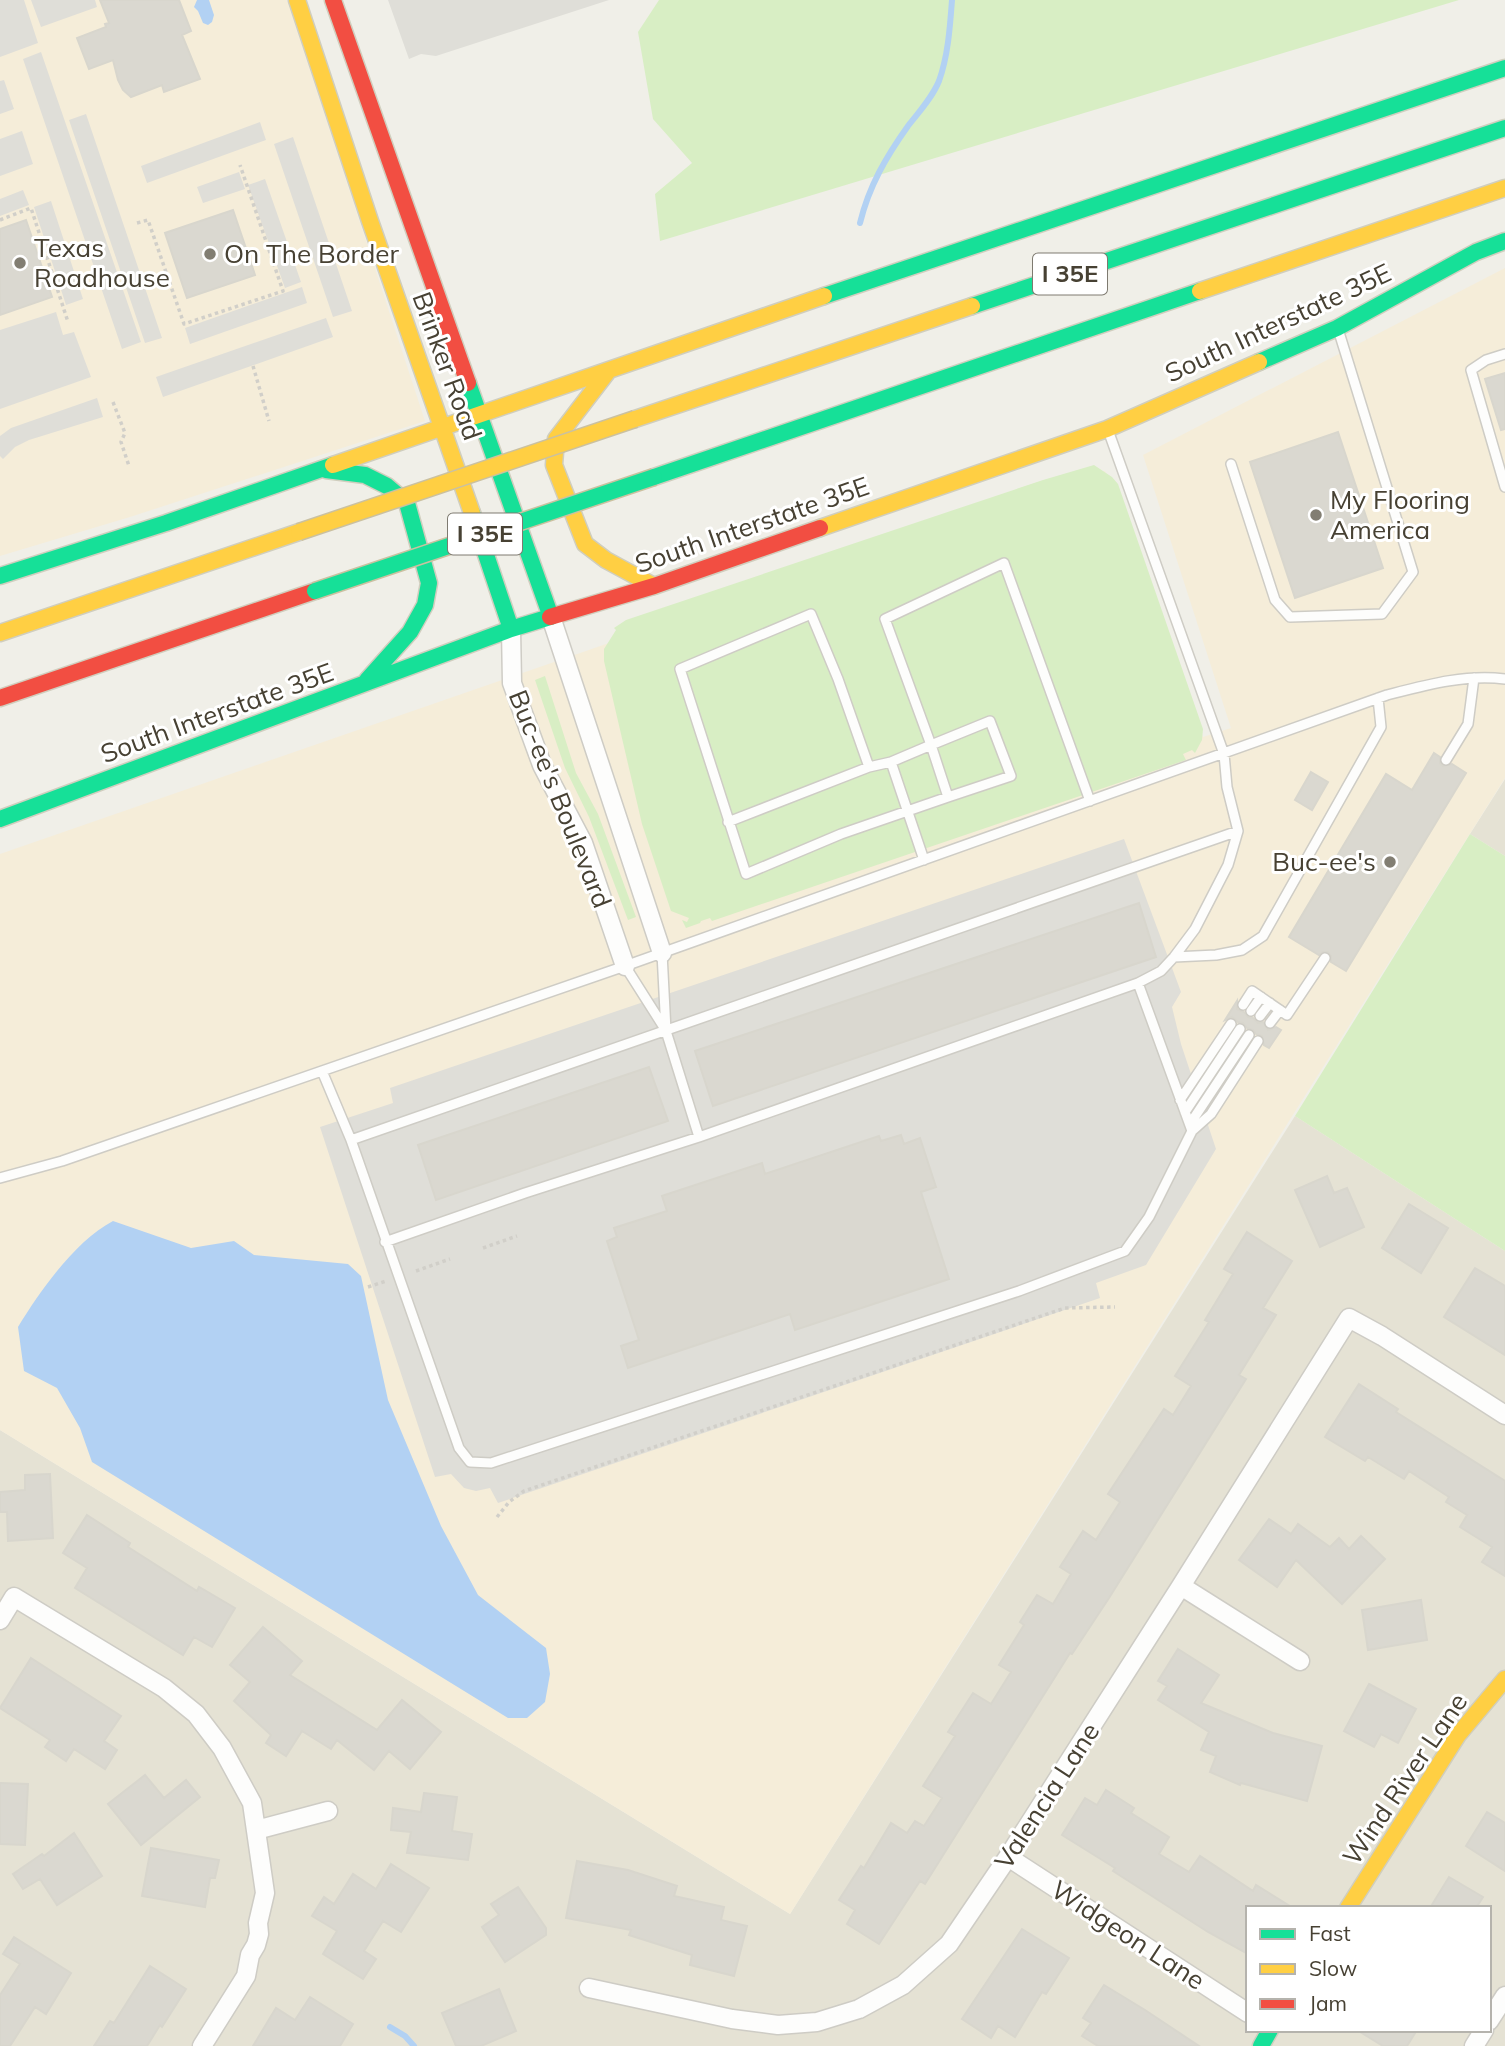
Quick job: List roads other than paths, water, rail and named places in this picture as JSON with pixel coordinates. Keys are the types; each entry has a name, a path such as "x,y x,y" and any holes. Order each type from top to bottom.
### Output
{"main road":[{"name":"Brinker Road","path":"297,0 338,66 481,414 551,617"},
{"name":"Brinker Road","path":"333,0 338,66 374,232 511,629"},
{"path":"0,576 166,523 611,368 1505,68"},
{"name":"I 35E","path":"0,633 1505,128"},
{"name":"I 35E","path":"0,698 1505,188"},
{"name":"South Interstate 35E","path":"0,819 511,629 654,586 1107,429 1337,327 1476,253 1505,241"},
{"path":"611,368 556,439 554,465 585,544 614,565 654,586"},
{"path":"321,469 365,475 387,486 407,503 429,583 425,605 410,632 364,684"},
{"name":"Wind River Lane","path":"1349,1906 1458,1735 1505,1679"}],"street":[{"name":"Buc-ee's Boulevard","path":"551,617 662,953"},
{"name":"Buc-ee's Boulevard","path":"511,629 512,682 542,765 583,843 625,966"},
{"name":"Valencia Lane","path":"589,1988 732,2019 778,2025 817,2022 859,2008 902,1985 949,1944 1008,1857 1349,1318 1382,1336 1505,1415"},
{"path":"1181,1586 1300,1661"},
{"path":"0,1620 14,1597 164,1688 196,1714 222,1748 252,1803 265,1893 258,1923 257,1945 250,1955 246,1976 202,2046"},
{"path":"256,1830 328,1811"},
{"name":"Widgeon Lane","path":"1008,1857 1246,2011"},
{"path":"1491,2018 1505,1996"}],"lane":[{"path":"1231,464 1275,600 1290,617 1382,614 1413,572 1337,327"},
{"path":"1505,354 1486,360 1471,370 1505,487"},
{"path":"385,1242 699,1137 1138,984 1161,971 1174,957 1195,929 1228,865 1238,831 1227,787 1224,754 1107,429"},
{"path":"948,797 885,619 1004,563 1090,801"},
{"path":"728,822 869,767 891,762 990,721 1011,776 841,834 746,874 728,822 680,669 811,614 838,679 869,767"},
{"path":"0,1178 62,1161 625,966 1378,698 1442,681 1488,677 1505,679"},
{"path":"1446,760 1468,724 1474,678"},
{"path":"1174,957 1216,955 1242,950 1263,936 1381,727 1378,698"},
{"path":"891,762 924,860"},
{"path":"351,1140 1238,831"},
{"path":"662,953 666,1031 699,1137"},
{"path":"1247,1008 1252,990 1287,1015 1325,958"},
{"path":"625,966 666,1031"},
{"path":"1138,984 1191,1128"},
{"path":"1260,1017 1270,1003"},
{"path":"1270,1023 1280,1010"},
{"path":"1180,1100 1235,1026 1185,1112"},
{"path":"323,1071 351,1140 459,1448 470,1462 491,1463 1020,1290 1125,1251 1150,1217 1191,1128 1249,1035"},
{"path":"1191,1128 1211,1114 1258,1041"}],"water":[{"path":"197,0 209,0 214,15 208,25 203,23 194,7"},
{"path":"113,1221 191,1248 234,1241 254,1255 348,1264 361,1276 388,1400 441,1526 478,1595 546,1648 550,1674 545,1702 527,1718 508,1718 92,1462 80,1428 57,1388 24,1371 18,1327 72,1254"}],"waterway":[{"path":"860,223 873,184 939,81 947,52 952,0"},
{"path":"390,2027 405,2036 414,2046"}],"place":[{"name":"On The Border","path":"210,254"},
{"name":"Texas Roadhouse","path":"20,263"},
{"name":"My Flooring America","path":"1316,515"},
{"name":"Buc-ee's","path":"1390,862"}]}
